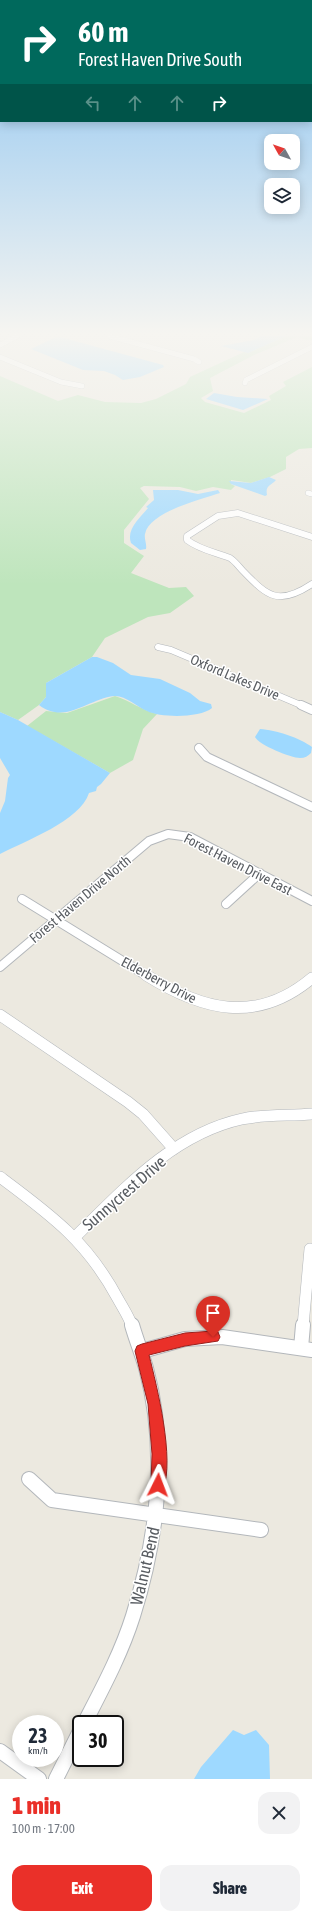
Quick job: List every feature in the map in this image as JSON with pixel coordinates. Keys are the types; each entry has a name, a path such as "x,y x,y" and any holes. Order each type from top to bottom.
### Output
{"street":[{"path":"312,537 246,514 224,514 191,532 187,536 187,540 190,544 231,559 262,591 283,596 300,593 312,584"},
{"name":"Oxford Lakes Drive","path":"158,647 171,650 312,710"},
{"path":"199,748 207,757 312,807"},
{"name":"Forest Haven Drive East","path":"162,835 176,834 190,837 312,901"},
{"name":"Forest Haven Drive North","path":"0,967 148,841 162,835"},
{"path":"226,904 260,873"},
{"name":"Elderberry Drive","path":"22,899 167,988 205,1004 228,1008 268,1003 286,996 300,988 312,978"},
{"path":"0,1015 128,1102 143,1114 174,1149"},
{"name":"Sunnycrest Drive","path":"74,1237 133,1180 152,1164 174,1149 209,1130 242,1119 312,1114"},
{"name":"Walnut Bend","path":"0,1177 47,1213 74,1237 110,1283 126,1313 142,1351 155,1404 159,1447 156,1515 146,1571 133,1617 115,1663 89,1715"},
{"path":"142,1351 185,1339 204,1337 239,1338 306,1349 310,1249"},
{"path":"29,1479 52,1500 261,1530"},
{"path":"56,1779 72,1747"},
{"path":"0,1751 39,1779"}],"green space":[{"path":"0,419 312,419 312,448 299,449 286,457 286,469 270,477 251,483 231,480 231,484 235,486 231,490 213,487 196,491 180,487 144,486 140,488 149,499 124,530 124,543 144,556 131,573 169,588 186,587 194,596 170,613 148,617 105,638 92,657 46,683 46,697 39,705 18,720 0,712"},
{"path":"115,696 157,714 143,729 133,760 110,773 27,726 46,711 67,713"}],"water":[{"path":"269,477 276,480 268,487 267,495 265,496 231,484 229,481 251,483"},
{"path":"153,490 178,490 198,494 218,490 220,493 189,503 156,519 149,526 145,534 146,549 140,550 131,543 130,533 132,528 148,508 146,507 154,500"},
{"path":"92,657 97,657 113,663 131,675 160,679 190,693 200,701 211,704 212,708 199,714 180,716 161,715 147,711 127,699 118,696 104,698 67,712 49,710 39,705 46,697 46,683"},
{"path":"0,712 18,720 110,773 97,787 96,791 89,793 84,803 75,813 50,829 0,854 0,813 5,801 8,778 10,775 0,758"},
{"path":"260,729 280,733 301,741 312,747 311,753 306,757 300,758 290,756 262,744 255,737"},
{"path":"233,1730 244,1735 256,1730 269,1745 270,1779 194,1779 201,1767"}],"route":[{"path":"158,1485 159,1454 155,1404 142,1351 185,1339 213,1337"}]}
